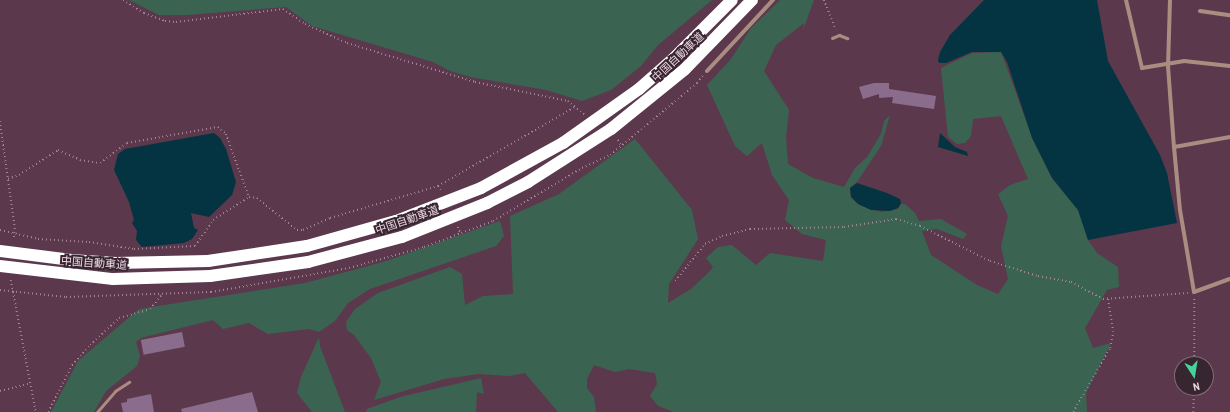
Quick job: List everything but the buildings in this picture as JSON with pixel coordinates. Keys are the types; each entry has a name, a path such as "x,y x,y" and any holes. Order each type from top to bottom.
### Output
{"highway":[{"name":"中国自動車道","path":"0,251 70,260 116,263 208,261 307,246 396,221 481,188 563,143 639,89 678,54 732,0"},
{"name":"中国自動車道","path":"0,266 113,279 210,276 308,262 402,237 444,221 507,192 568,158 611,130 685,69 752,0"}],"street":[{"path":"707,71 773,0"},
{"path":"1126,0 1142,68 1168,66 1184,61 1230,66"},
{"path":"1170,0 1168,66 1174,147 1180,210 1194,292 1230,280"},
{"path":"1200,11 1230,15"},
{"path":"1174,147 1230,137"}],"lane":[{"path":"832,38 839,35 847,38"},
{"path":"97,412 116,390 129,382"}],"path":[{"path":"123,0 144,13 165,21 176,22 283,9 305,24 347,43 399,58 434,71 475,82 568,101 584,114"},
{"path":"824,0 839,35"},
{"path":"0,230 14,234 134,249 195,246 213,220 249,197 257,198 298,230 303,230 330,218 438,186 575,107"},
{"path":"0,121 14,239"},
{"path":"8,179 19,175 58,150 80,160 100,163 127,143 218,127 226,134 249,197"},
{"path":"618,140 622,145"},
{"path":"438,186 441,190"},
{"path":"675,281 705,244 722,236 750,229 844,227 896,219 920,226 990,261 1038,276 1071,282 1108,299 1145,295 1183,295 1194,292 1194,356"},
{"path":"458,227 461,234"},
{"path":"11,280 36,412"},
{"path":"0,290 12,291"},
{"path":"48,412 72,365 95,340 119,318 150,309 162,294"},
{"path":"1073,412 1110,348 1113,332 1108,299"},
{"path":"0,390 30,384"},
{"path":"1194,396 1194,412"}],"green space":[{"path":"129,0 712,0 658,45 641,66 611,90 582,101 546,90 470,77 450,71 433,62 312,26 286,7 187,15 159,15"},
{"path":"780,0 814,0 803,30 804,23 776,45 764,71 789,110 786,137 788,164 813,178 844,187 855,168 867,157 881,134 884,121 890,115 881,146 857,182 850,188 851,197 858,204 881,212 898,209 901,204 905,204 915,213 919,221 941,219 967,234 963,239 937,229 922,231 931,255 977,285 998,294 1008,279 1001,246 1008,216 998,194 1010,185 1028,179 1001,116 973,119 971,136 965,143 957,144 948,137 941,68 972,53 1001,52 1032,137 1052,178 1078,210 1088,240 1097,253 1118,267 1119,287 1107,290 1085,328 1093,348 1111,343 1086,393 1087,412 674,412 658,406 650,396 657,384 655,373 629,369 615,372 594,365 587,379 587,388 594,397 596,412 558,412 525,373 509,376 479,374 444,379 374,400 381,382 371,358 354,335 347,330 346,322 355,309 378,293 450,267 462,274 465,305 483,296 513,294 510,216 559,194 635,139 692,210 698,239 669,284 668,303 691,289 709,272 713,267 706,258 718,247 732,245 756,265 770,253 823,261 826,240 802,234 785,220 789,200 772,175 762,143 747,156 735,146 707,85 731,59 751,28"},
{"path":"500,221 504,236 496,246 370,289 348,303 335,321 319,332 309,329 268,334 249,323 223,329 213,320 141,338 136,342 140,356 137,366 106,391 94,412 51,412 78,361 139,309 305,283 383,262"},
{"path":"319,337 320,346 345,412 312,412 297,393 301,377"},
{"path":"481,378 484,394 477,392 476,412 366,412 367,409 400,397"}],"water":[{"path":"984,0 1097,0 1108,61 1160,155 1167,173 1177,223 1088,240 1078,210 1052,178 1032,138 1007,62 1001,52 972,52 946,63 939,63 938,60 940,52 950,35"},
{"path":"214,133 220,138 226,149 236,182 232,195 209,217 191,213 194,228 198,230 192,239 184,243 142,247 136,240 137,231 132,223 134,220 129,202 114,170 118,154 125,149"},
{"path":"940,133 955,147 967,152 968,156 938,147"},
{"path":"857,183 887,193 900,199 901,203 898,208 890,211 871,210 858,204 851,197 850,188"}]}
